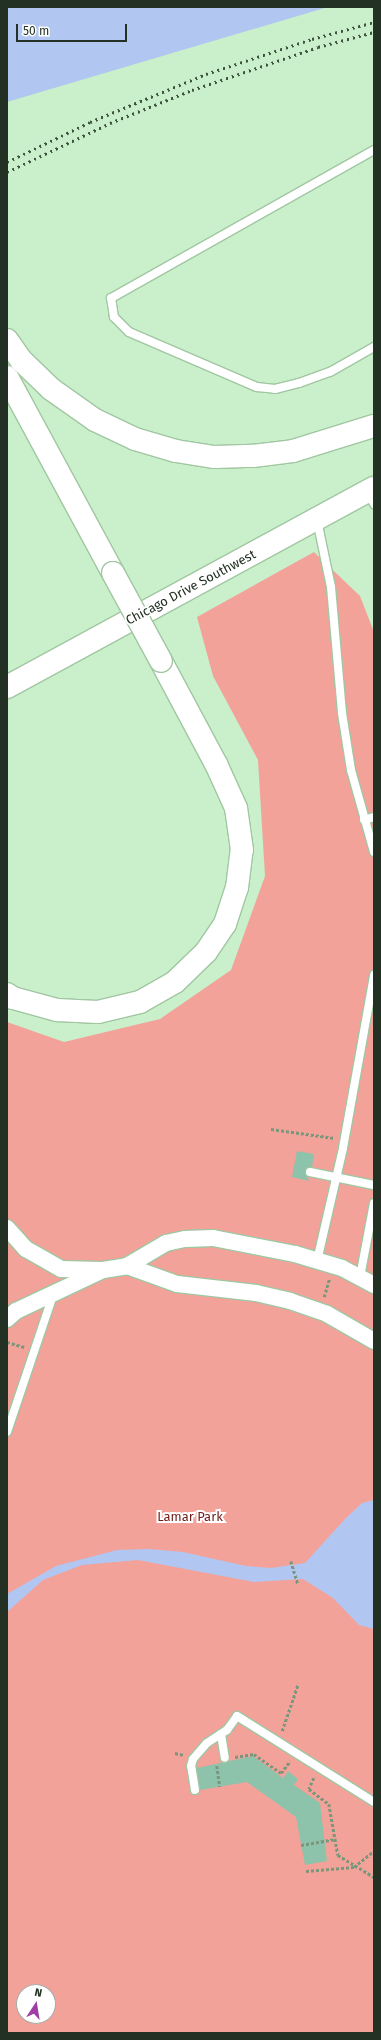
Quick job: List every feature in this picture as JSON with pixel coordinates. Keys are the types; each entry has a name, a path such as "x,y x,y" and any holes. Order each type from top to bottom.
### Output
{"main road":[{"path":"7,340 21,360 51,389 95,420 135,439 176,451 215,457 253,456 293,451 374,426"},
{"path":"7,377 216,764 236,808 242,850 237,888 225,924 206,952 175,982 140,1002 98,1012 57,1010 13,998 7,994"},
{"name":"Chicago Drive Southwest","path":"7,687 316,520 372,495"}],"street":[{"path":"7,1228 26,1249 61,1269 103,1270 127,1266 166,1243 185,1239 213,1238 251,1244 325,1263 374,1284"},
{"path":"127,1266 177,1284 256,1293 320,1312 355,1328 374,1341"},
{"path":"7,1319 16,1311 53,1295 103,1270"}],"lane":[{"path":"374,150 111,298 114,317 129,332 258,387 275,389 330,372 374,347"},
{"path":"316,520 331,587 346,744 364,820 374,852"},
{"path":"364,820 374,818"},
{"path":"325,1263 336,1178 374,975"},
{"path":"310,1172 374,1185"},
{"path":"360,1277 374,1203"},
{"path":"7,1432 33,1350 53,1295"},
{"path":"195,1790 191,1766 193,1759 207,1743 221,1734 237,1716 374,1802"},
{"path":"221,1734 225,1758"}],"path":[{"path":"271,1129 344,1140"},
{"path":"320,1312 325,1263"},
{"path":"7,1342 33,1350"},
{"path":"291,1561 298,1584"},
{"path":"277,1741 298,1684"},
{"path":"220,1787 216,1760 254,1754 281,1773 290,1761 296,1766"},
{"path":"309,1774 315,1779 309,1789 329,1804 338,1855 374,1877"},
{"path":"301,1844 335,1839"},
{"path":"306,1871 357,1866 374,1851"}],"green space":[{"name":"Lamar Park","path":"314,552 360,596 374,632 374,2033 7,2033 7,1022 64,1042 160,1019 231,970 265,876 258,760 213,676 197,617"}],"water":[{"path":"7,7 328,7 7,102"},
{"path":"374,1500 374,1629 359,1625 333,1598 303,1579 254,1582 138,1560 82,1565 43,1580 7,1612 7,1594 56,1566 117,1550 149,1549 183,1552 246,1566 271,1568 305,1563 345,1519 362,1503"}],"building":[{"path":"297,1151 314,1154 312,1167 305,1171 309,1181 292,1177"},
{"path":"253,1756 283,1778 288,1771 298,1779 294,1785 320,1803 327,1861 305,1865 296,1817 247,1782 200,1790 197,1768"}],"railway":[{"path":"7,162 90,122 206,74 312,39 374,22"},
{"path":"7,172 110,123 192,90 318,47 374,32"}]}
